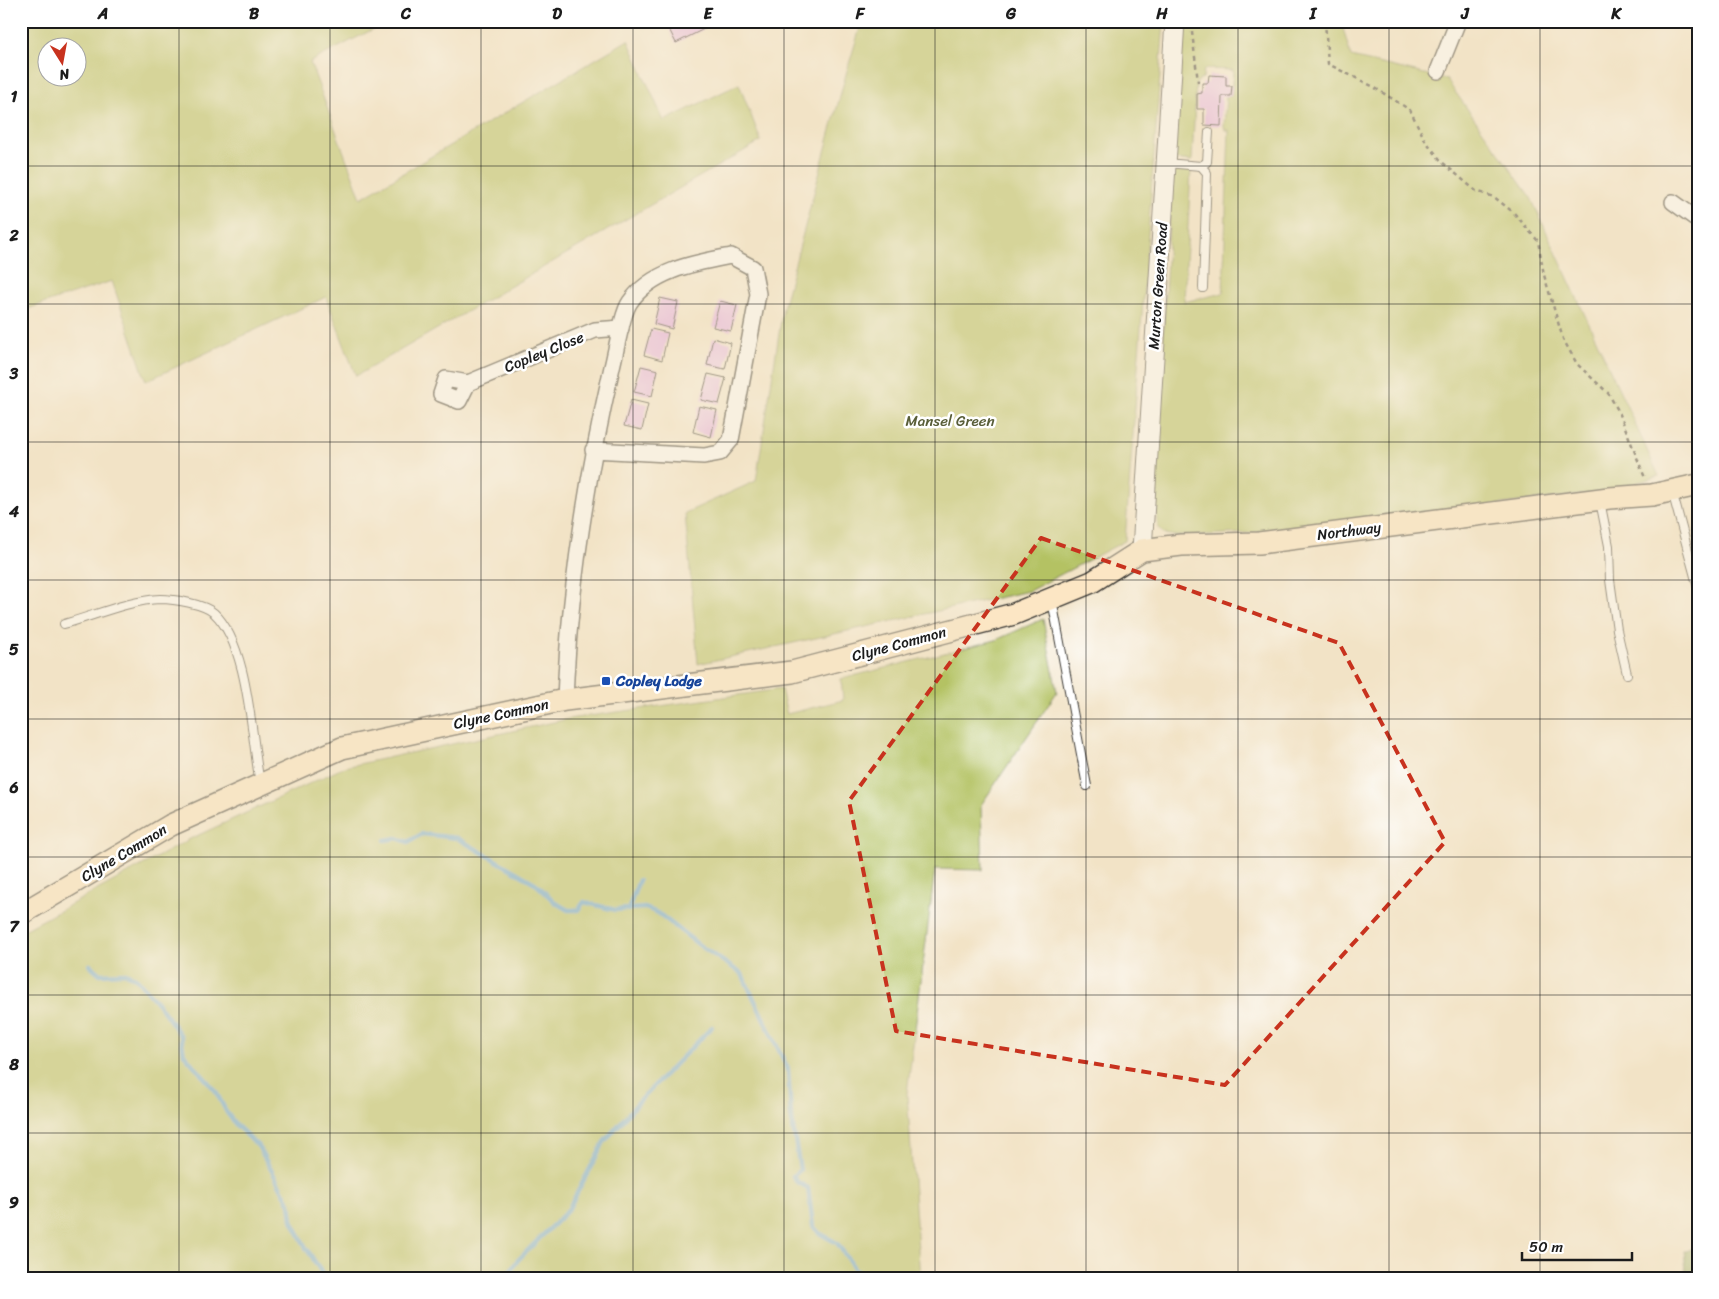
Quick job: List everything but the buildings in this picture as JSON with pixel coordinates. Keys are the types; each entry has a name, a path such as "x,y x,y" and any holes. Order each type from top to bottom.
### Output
{"main road":[{"name":"Northway","path":"1014,614 1092,582 1142,550 1181,545 1259,543 1599,499 1662,493 1698,485"},
{"name":"Clyne Common","path":"21,914 171,825 342,748 565,700 792,672 1014,614"}],"street":[{"path":"1438,71 1458,21"},
{"name":"Murton Green Road","path":"1142,550 1166,163 1183,25"},
{"path":"1673,202 1698,220"},
{"path":"565,700 568,630 593,450 629,303 649,282 693,263 731,256 753,268 758,294 731,440 720,453 704,456 593,450"},
{"name":"Copley Close","path":"468,383 596,330 622,328"}],"lane":[{"path":"1166,163 1201,166 1207,162 1208,132"},
{"path":"1201,166 1207,173 1203,288"},
{"path":"1662,493 1698,588"},
{"path":"1599,499 1609,546 1610,580 1617,630 1627,674"},
{"path":"1052,598 1087,786"},
{"path":"64,624 160,599 190,602 214,612 228,632 237,653 244,679 260,785"}],"path":[{"path":"1324,21 1328,64 1372,86 1410,110 1425,140 1442,162 1476,191 1494,197 1514,213 1538,241 1544,275 1563,339 1578,364 1608,393 1662,493"},
{"path":"1183,25 1198,82"}],"highlighted area":[{"path":"1041,538 1339,643 1445,842 1225,1085 896,1031 849,801"}],"green space":[{"path":"21,21 389,21 310,62 361,198 628,40 664,121 739,84 761,141 356,376 326,297 146,381 112,281 21,311"},
{"name":"Mansel Green","path":"862,21 1164,21 1125,541 1029,591 698,664 685,513 756,481 783,308"},
{"path":"1180,21 1341,21 1351,57 1446,79 1531,198 1659,476 1606,492 1249,533 1176,536 1164,534 1158,528 1154,499 1172,169 1191,170 1184,302 1223,293 1229,130 1225,130 1224,126 1226,96 1231,96 1233,70 1204,69 1203,78 1196,83 1192,161 1172,159"},
{"path":"1043,619 1057,692 981,805 983,870 935,869 907,1093 920,1278 21,1278 21,932 190,839 345,767 568,719 781,689 787,714 843,700 841,679 996,640"},
{"path":"1698,1245 1698,1278 1687,1278 1684,1252"}],"waterway":[{"path":"385,840 397,838 408,842 422,834 457,838 535,883 556,903 568,910 578,910 584,902 615,910 645,908 658,913 699,945 742,974 788,1069 791,1115 800,1170 793,1176 796,1181 808,1188 813,1226 819,1233 837,1243 861,1278"},
{"path":"628,910 639,880"},
{"path":"90,965 100,974 126,973 137,979 159,1005 181,1036 184,1054 215,1090 227,1113 236,1125 258,1146 290,1204 292,1220 305,1246 325,1278"},
{"path":"505,1278 518,1260 568,1210 604,1142 641,1099 712,1027"}],"place":[{"name":"Copley Lodge","path":"606,681"}]}
